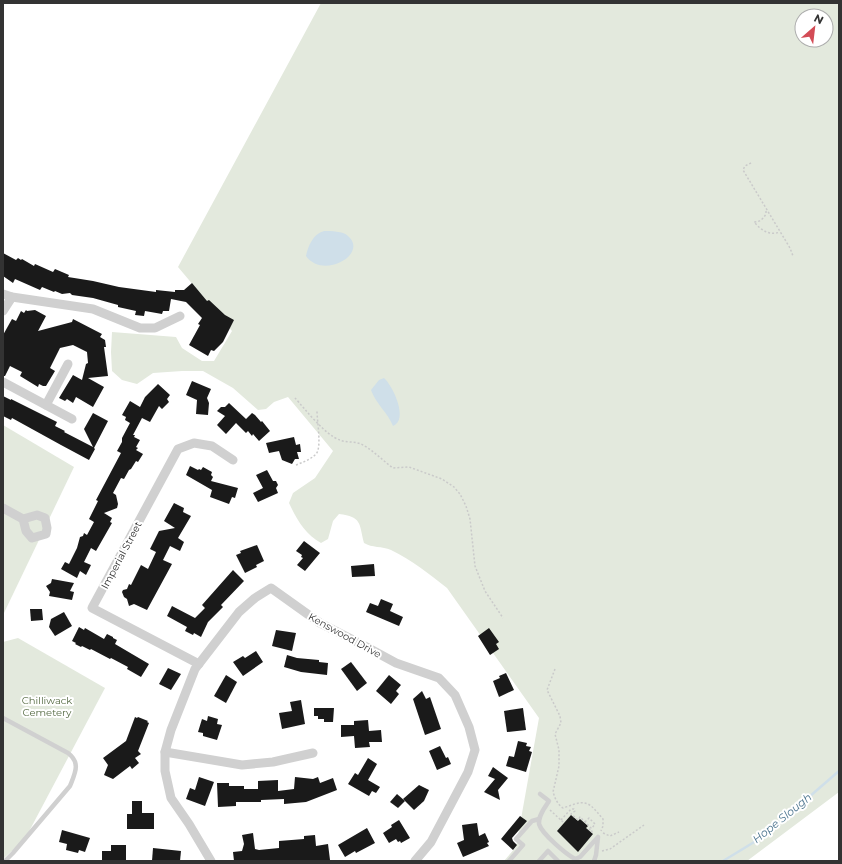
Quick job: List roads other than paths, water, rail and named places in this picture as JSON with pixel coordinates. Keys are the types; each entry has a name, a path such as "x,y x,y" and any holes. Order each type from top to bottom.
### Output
{"street":[{"path":"3,311 7,295 93,309 140,328 155,328 180,316"},
{"path":"46,405 68,364"},
{"path":"3,382 72,419"},
{"name":"Imperial Street","path":"199,664 92,608 178,449 194,443 212,446 233,460"},
{"path":"3,508 23,519"},
{"name":"Kenswood Drive","path":"211,861 189,824 171,798 165,771 166,752 171,730 195,669 239,612 255,598 271,588 320,623 396,663 439,678 455,695 469,727 475,750 468,772 431,842 415,861"},
{"path":"166,752 242,766 273,762 313,753"}],"lane":[{"path":"3,718 68,753 74,758 76,763 75,774 70,786 5,861"},
{"path":"540,794 549,801 539,819 539,824 542,830 548,837 575,859 580,857 598,837 594,861"},
{"path":"509,861 523,845 516,839 532,821 539,819"},
{"path":"539,861 548,851 558,861"}],"waterway":[{"name":"Hope Slough","path":"723,861 764,836 839,771"}],"park label":[{"name":"Chilliwack Cemetery","path":"47,706"}]}
